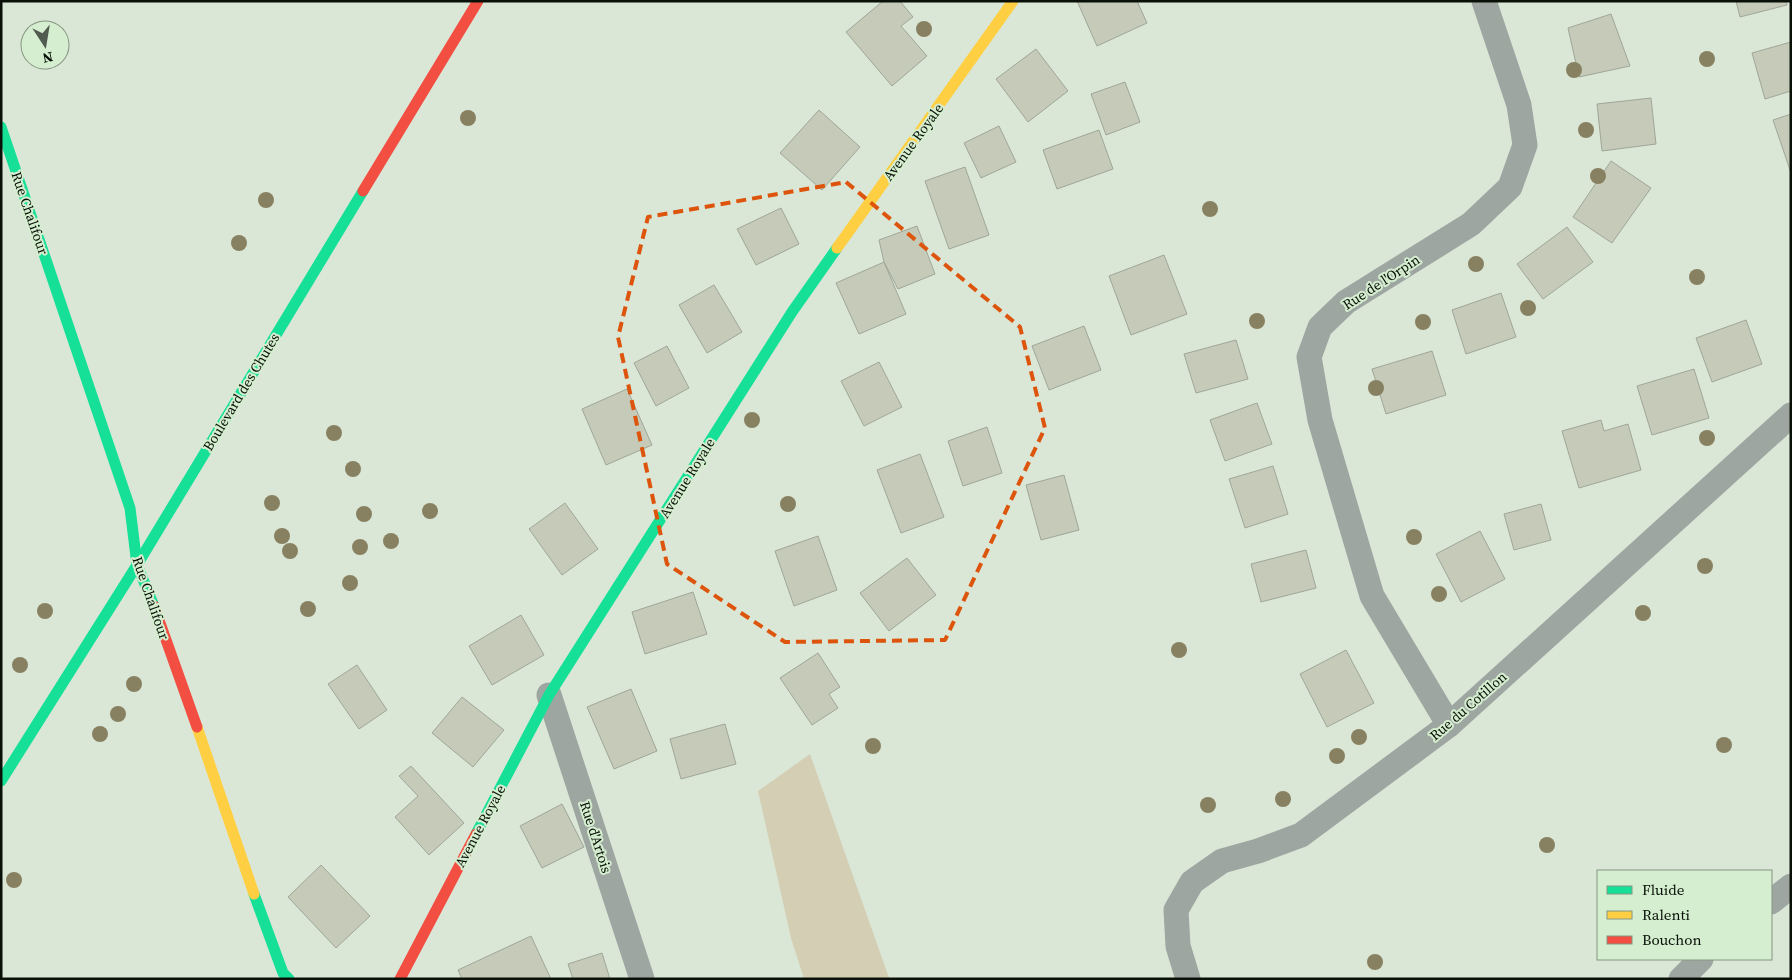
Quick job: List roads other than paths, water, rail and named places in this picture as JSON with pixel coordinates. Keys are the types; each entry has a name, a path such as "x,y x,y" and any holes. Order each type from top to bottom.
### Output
{"street":[{"name":"Boulevard des Chutes","path":"1,781 137,564 478,1"},
{"name":"Avenue Royale","path":"400,979 549,695 792,312 1013,1"},
{"name":"Rue de l'Orpin","path":"1449,725 1372,596 1320,420 1309,356 1320,327 1346,302 1472,224 1510,187 1525,145 1519,105 1484,1"},
{"name":"Rue Chalifour","path":"1,127 130,508 137,564 157,614 254,894 283,973 289,979"},
{"name":"Rue du Cotillon","path":"1188,979 1178,946 1176,910 1192,882 1222,861 1258,851 1301,835 1449,725 1791,415"},
{"name":"Rue d'Artois","path":"549,695 642,979"},
{"path":"1772,901 1791,886"},
{"path":"1681,979 1700,960"}]}
